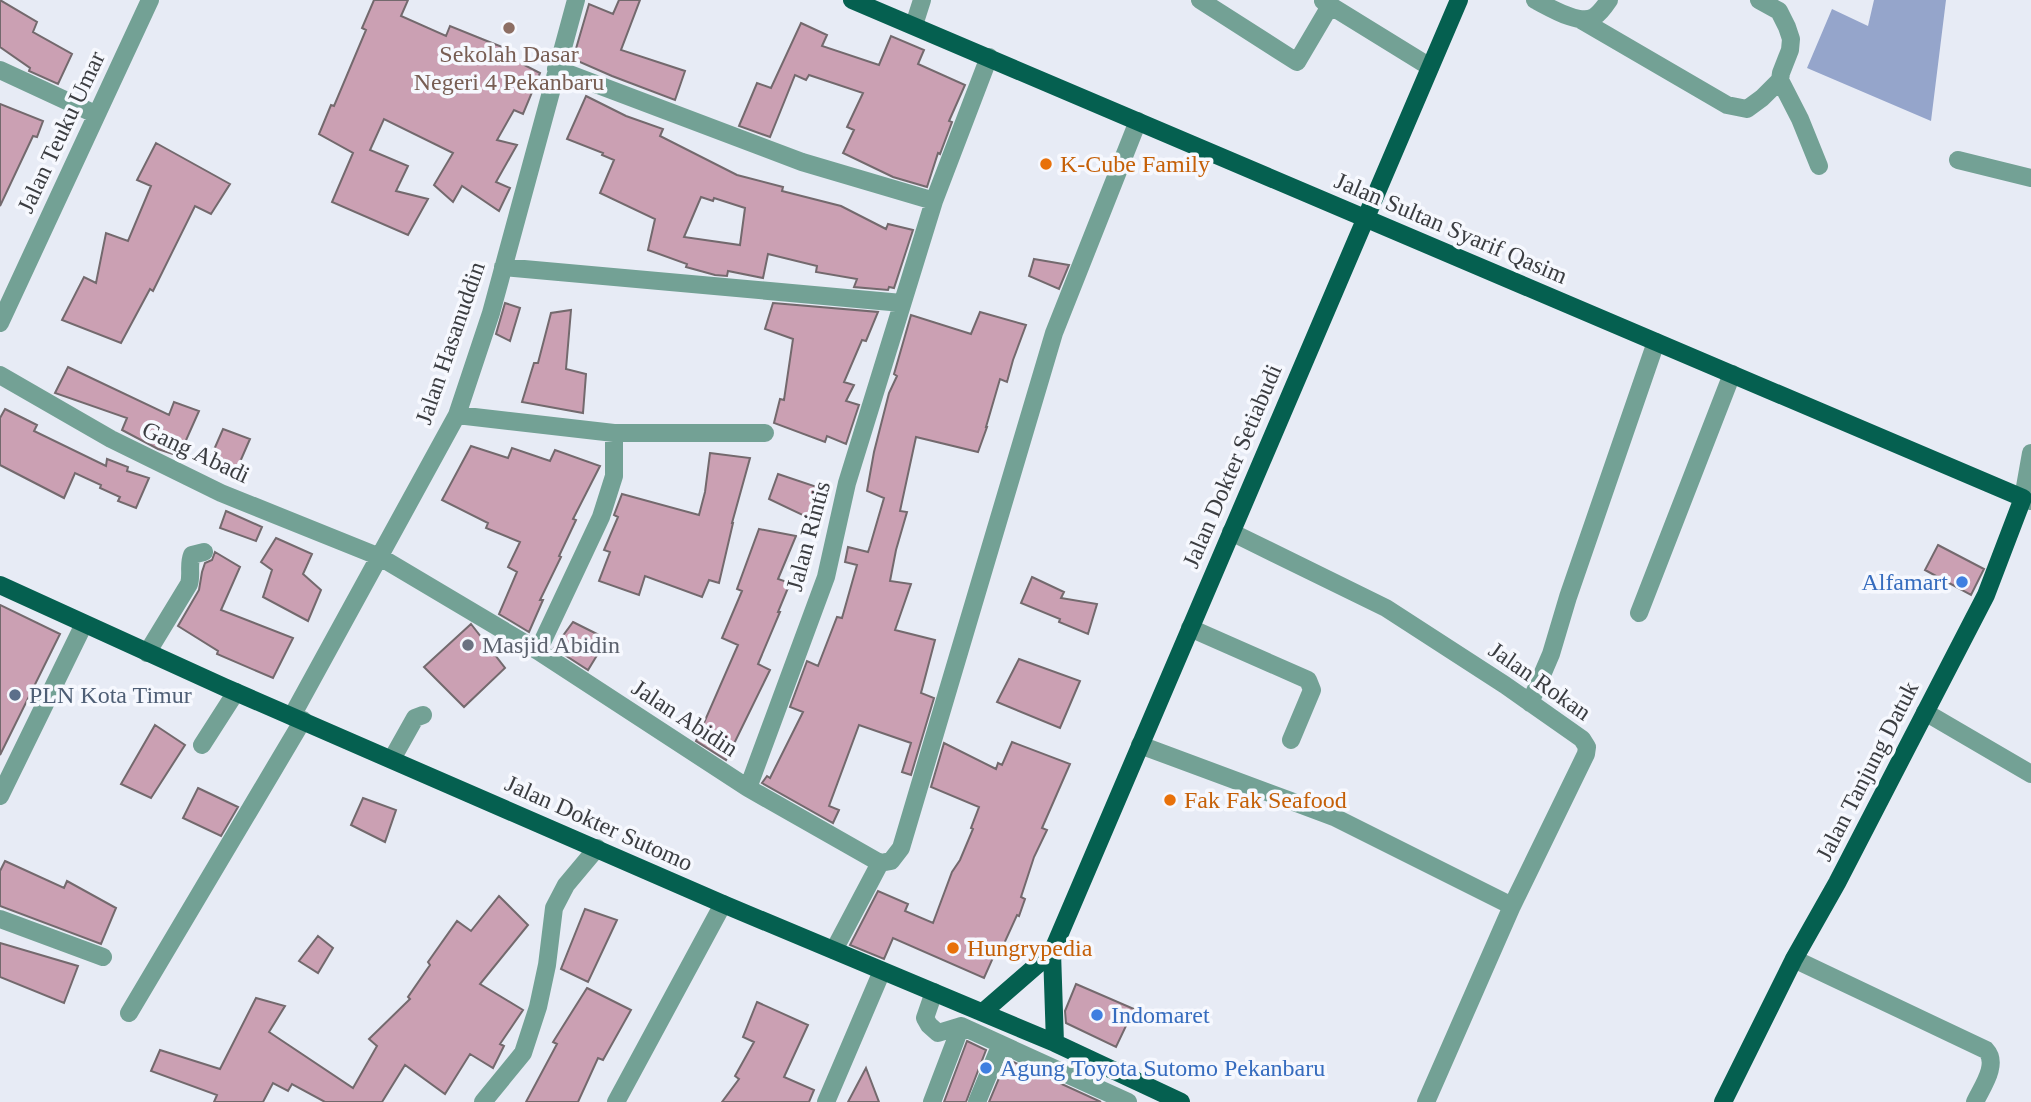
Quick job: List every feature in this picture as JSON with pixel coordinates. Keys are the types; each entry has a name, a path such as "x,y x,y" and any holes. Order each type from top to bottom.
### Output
{"main road":[{"name":"Jalan Sultan Syarif Qasim","path":"852,0 882,5 914,25 2027,500"},
{"name":"Jalan Dokter Setiabudi","path":"1055,1042 1052,952 1459,0"},
{"name":"Jalan Tanjung Datuk","path":"1723,1102 1794,960 1837,883 1986,595 2027,500"},
{"name":"Jalan Dokter Sutomo","path":"0,585 147,653 723,904 1055,1042 1181,1102"},
{"name":"Jalan Dokter Setiabudi","path":"983,1012 1052,952"}],"street":[{"name":"Jalan Teuku Umar","path":"0,323 150,0"},
{"name":"Jalan Hasanuddin","path":"129,1013 298,718 380,556 457,415 491,313 576,0"},
{"path":"914,25 922,0"},
{"path":"1200,0 1297,62 1326,3 1430,67"},
{"path":"1535,0 1581,20 1727,105 1746,109 1780,80"},
{"path":"1581,20 1597,15 1609,0"},
{"path":"1759,0 1779,11 1791,39 1780,80 1819,166"},
{"name":"Jalan Rintis","path":"747,788 826,577 847,483 902,303 934,201 989,57"},
{"path":"556,69 803,162 934,201"},
{"path":"0,70 95,114"},
{"path":"747,788 880,863 891,861 901,848 1054,333 1138,121"},
{"path":"1958,160 2031,178"},
{"path":"503,267 902,303"},
{"path":"1530,703 1551,654 1656,342"},
{"path":"1639,613 1732,374"},
{"name":"Gang Abadi","path":"0,375 111,439 221,493 380,556"},
{"path":"457,415 614,433 765,433"},
{"path":"538,651 601,517 614,476 614,433"},
{"name":"Jalan Tanjung Datuk","path":"2027,500 2031,453"},
{"name":"Jalan Rokan","path":"1231,532 1386,608 1583,739 1587,747 1512,906 1426,1102"},
{"path":"147,653 190,584 189,563 192,555 204,552"},
{"name":"Jalan Abidin","path":"380,556 538,651 747,788"},
{"path":"0,796 84,624"},
{"path":"1190,628 1308,681 1312,690 1291,740"},
{"path":"202,745 236,692"},
{"path":"1926,712 2031,774"},
{"path":"392,759 415,718 423,715"},
{"path":"1140,745 1334,817 1512,906"},
{"path":"483,1102 523,1053 538,1007 547,965 554,908 566,885 597,848"},
{"path":"834,950 880,863"},
{"path":"616,1102 723,904"},
{"path":"0,919 103,957"},
{"path":"1794,960 1986,1050 1992,1064 1975,1102"},
{"path":"826,1102 882,971"},
{"path":"934,992 925,1018 929,1026 938,1033 961,1026 1128,1102"},
{"path":"932,1102 961,1026"},
{"path":"977,1102 1000,1044"}],"shaded area":[{"path":"1874,0 1946,0 1931,121 1807,68 1832,9 1868,26"}],"building":[{"path":"0,0 37,22 33,32 72,54 58,84 29,71 30,68 0,47"},
{"path":"374,0 408,0 401,16 446,36 450,26 510,50 507,56 540,73 523,114 514,110 497,140 517,145 496,182 510,188 499,211 462,186 453,202 434,185 453,153 384,119 370,150 408,166 396,191 428,199 408,235 332,202 353,153 319,134 331,105 334,106 366,30 362,28"},
{"path":"619,0 640,0 621,50 685,71 675,100 573,59 589,4 613,14"},
{"path":"801,23 827,35 822,46 879,65 891,36 924,50 918,64 965,85 949,121 952,122 927,187 893,177 843,153 854,130 847,127 863,93 809,75 806,80 795,75 770,137 739,126 757,83 771,88"},
{"path":"586,96 626,116 663,129 660,136 737,175 783,187 782,191 841,206 886,229 888,224 913,230 894,288 889,287 888,290 854,287 857,279 816,272 817,266 768,254 763,278 728,271 727,276 715,275 686,267 687,264 648,250 655,219 600,193 614,160 567,139","holes":["701,197 713,201 714,198 745,208 740,245 684,237"]},
{"path":"0,104 43,121 37,137 33,136 0,206"},
{"path":"156,143 230,184 211,214 195,206 153,291 150,289 121,343 62,320 84,277 96,283 106,233 128,241 151,186 137,180"},
{"path":"1034,259 1069,265 1059,289 1029,276"},
{"path":"505,303 520,308 510,341 496,334"},
{"path":"773,303 878,312 866,341 862,340 844,382 854,385 846,401 859,405 846,444 827,436 825,442 774,423 780,399 784,400 793,339 765,329"},
{"path":"571,310 566,369 586,374 583,413 522,402 534,363 538,363 551,313"},
{"path":"980,312 1026,325 1007,382 1000,379 978,452 916,437 900,511 907,512 890,581 911,584 895,630 935,640 921,693 934,698 911,775 902,772 911,743 859,725 829,806 839,810 833,823 762,783 767,776 770,778 803,712 790,707 807,661 818,666 837,617 842,618 857,565 845,562 848,547 868,552 870,546 884,498 867,491 874,452 889,393 897,376 894,374 911,315 971,334"},
{"path":"68,367 169,415 174,402 199,411 179,456 158,449 122,430 127,418 55,393"},
{"path":"5,409 37,425 34,431 106,466 107,459 128,467 127,471 149,478 136,508 118,501 120,497 75,473 64,498 0,465 0,418"},
{"path":"223,429 250,439 233,478 206,468"},
{"path":"471,446 508,458 512,448 550,461 555,450 600,466 573,519 576,520 540,600 543,600 529,632 499,614 517,572 508,567 520,542 486,528 488,523 442,500"},
{"path":"710,453 750,458 719,583 709,580 702,597 645,576 639,595 599,581 610,552 604,550 618,517 614,515 622,494 699,515"},
{"path":"778,474 823,489 811,519 769,499"},
{"path":"226,511 262,527 256,541 220,528"},
{"path":"759,529 796,536 778,579 790,583 758,664 770,670 726,760 696,741 738,645 722,638 742,591 737,589"},
{"path":"276,538 312,554 303,574 321,590 308,621 263,597 272,570 261,562"},
{"name":"Alfamart","path":"1938,545 1984,569 1971,595 1925,570"},
{"path":"215,552 240,567 221,610 293,638 273,678 217,654 218,651 178,626 199,590 205,563 212,560"},
{"path":"1032,577 1064,592 1061,598 1097,604 1088,634 1021,603"},
{"name":"PLN Kota Timur","path":"0,605 60,634 0,755"},
{"path":"573,622 607,639 588,670 554,648"},
{"name":"Masjid Abidin","path":"471,624 505,668 464,707 424,667"},
{"path":"1019,659 1080,681 1060,728 997,702"},
{"path":"155,725 185,745 151,798 121,784"},
{"path":"1012,742 1070,764 1042,828 1047,830 1034,857 1021,897 1025,899 1019,916 1017,915 1003,946 999,944 984,978 893,938 884,959 850,945 878,891 908,904 905,911 933,923 952,872 973,829 971,828 979,807 931,787 944,743 996,769 998,763 1002,765"},
{"path":"198,788 238,807 221,836 183,818"},
{"path":"363,798 396,810 385,842 351,825"},
{"path":"5,861 64,888 67,881 116,908 101,944 0,906 0,871"},
{"path":"499,896 528,925 480,984 523,1010 500,1044 504,1046 493,1068 470,1054 445,1094 405,1065 382,1102 325,1102 292,1084 288,1091 273,1083 263,1102 214,1102 217,1095 151,1071 160,1050 220,1069 256,998 285,1006 269,1032 353,1088 377,1046 369,1039 410,999 408,997 430,965 428,962 457,921 471,931"},
{"path":"585,909 617,920 588,982 561,969"},
{"path":"318,936 333,948 318,973 299,961"},
{"path":"0,943 78,966 64,1003 0,977"},
{"name":"Indomaret","path":"1076,984 1134,1009 1116,1047 1066,1023 1065,1011"},
{"path":"587,988 631,1010 603,1060 598,1058 578,1102 526,1102 557,1044 553,1042"},
{"path":"757,1002 808,1025 784,1077 814,1090 809,1102 722,1102 739,1079 735,1076 754,1042 743,1037"},
{"path":"967,1041 986,1050 966,1102 944,1102"},
{"path":"1007,1059 1101,1102 989,1102"},
{"path":"866,1068 879,1102 848,1102"}],"place":[{"name":"Sekolah Dasar Negeri 4 Pekanbaru","path":"509,28"},
{"name":"K-Cube Family","path":"1046,164"},
{"name":"Alfamart","path":"1962,582"},
{"name":"Masjid Abidin","path":"468,645"},
{"name":"PLN Kota Timur","path":"15,695"},
{"name":"Fak Fak Seafood","path":"1170,800"},
{"name":"Hungrypedia","path":"953,948"},
{"name":"Indomaret","path":"1097,1015"},
{"name":"Agung Toyota Sutomo Pekanbaru","path":"986,1068"}]}
